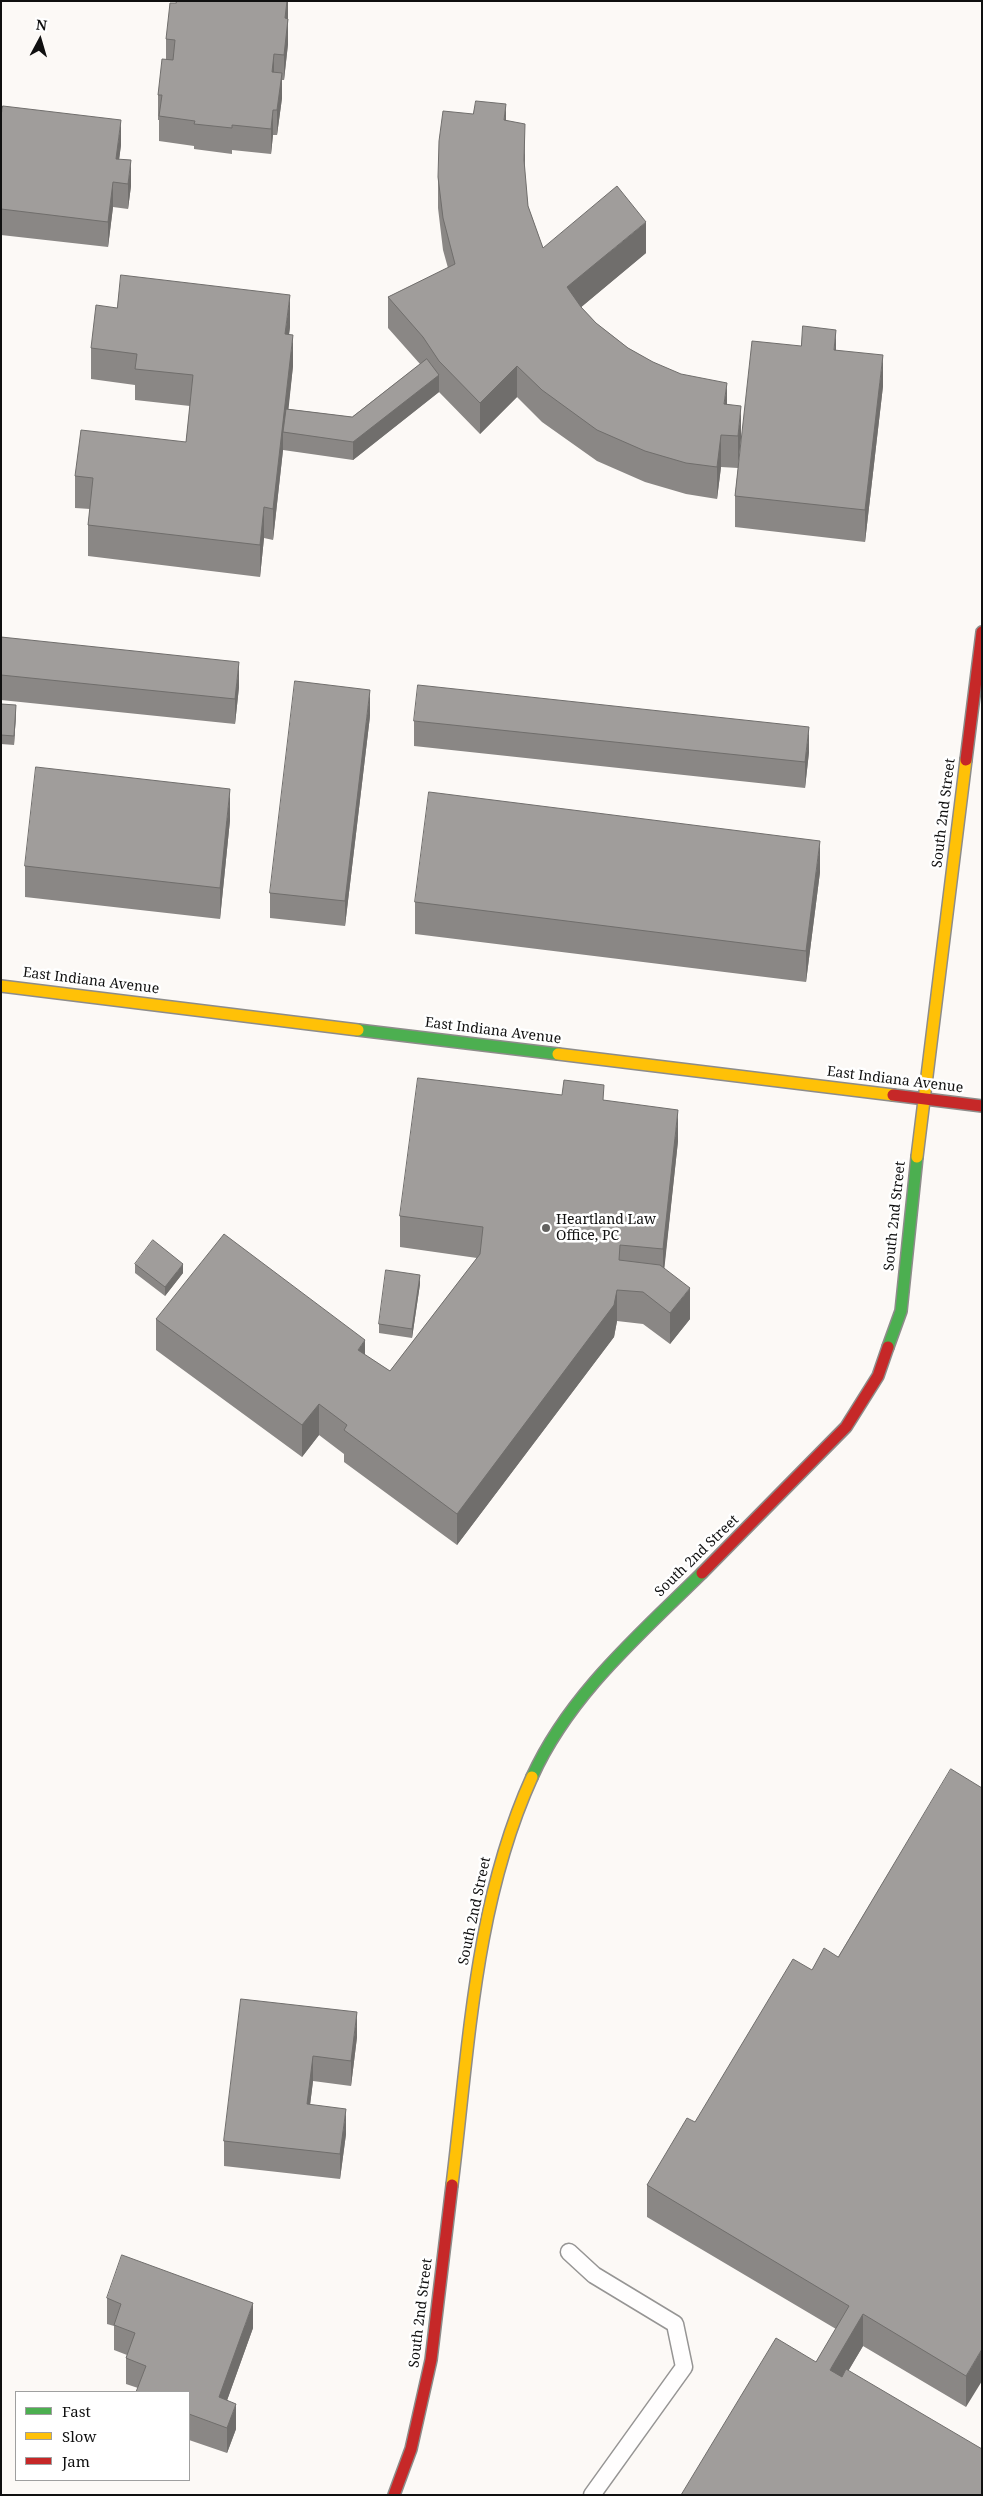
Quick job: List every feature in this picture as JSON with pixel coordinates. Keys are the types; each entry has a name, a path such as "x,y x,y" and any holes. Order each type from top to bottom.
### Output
{"street":[{"name":"South 2nd Street","path":"394,2495 411,2448 431,2360 478,1968 489,1904 508,1834 537,1766 553,1737 591,1685 632,1640 731,1545 846,1426 878,1376 901,1311 923,1099 976,729 982,632"},
{"name":"East Indiana Avenue","path":"1,986 982,1106"}],"lane":[{"path":"569,2252 594,2275 675,2324 684,2367 592,2495"}],"building":[{"path":"176,1 287,1 285,18 288,19 284,55 274,54 272,72 282,73 277,110 273,110 271,129 232,125 232,128 194,124 195,121 159,116 162,95 158,95 162,59 173,60 175,40 166,39 170,3 176,3"},
{"path":"476,101 506,104 504,120 525,124 524,160 528,206 543,248 617,186 646,222 567,287 581,307 596,323 628,348 653,362 681,374 727,383 724,404 741,406 738,436 721,435 717,467 686,463 645,451 597,430 542,390 517,366 480,403 439,361 423,337 388,297 455,264 443,218 438,177 439,141 443,111 473,114"},
{"path":"3,106 121,120 116,159 131,160 128,184 113,182 108,222 1,209 1,116"},
{"path":"121,275 290,295 285,334 293,335 273,509 264,507 260,545 88,525 93,478 75,476 81,430 186,442 193,375 135,369 137,354 91,348 96,305 117,308"},
{"path":"803,326 836,330 834,350 883,355 865,510 735,496 752,341 801,346"},
{"path":"427,359 439,375 353,442 283,432 286,409 352,417"},
{"path":"1,637 239,662 235,699 1,675"},
{"path":"295,681 370,690 345,901 270,893"},
{"path":"418,685 809,727 805,762 414,721"},
{"path":"1,704 16,705 14,736 1,735"},
{"path":"36,767 230,789 220,888 25,866"},
{"path":"429,792 820,841 806,951 415,902"},
{"path":"418,1078 562,1095 564,1080 604,1085 603,1100 678,1110 663,1249 620,1245 619,1260 660,1265 690,1288 670,1313 643,1292 617,1290 614,1305 457,1514 344,1430 347,1425 319,1404 302,1425 156,1319 224,1234 365,1340 358,1350 390,1371 480,1254 483,1227 400,1216"},
{"path":"153,1240 183,1264 165,1287 135,1264"},
{"path":"386,1270 420,1275 412,1329 379,1324"},
{"path":"951,1769 982,1788 982,2349 966,2376 863,2314 830,2370 842,2377 846,2369 982,2449 982,2495 681,2495 776,2338 816,2362 849,2306 647,2185 687,2118 695,2122 793,1959 812,1970 824,1948 838,1957"},
{"path":"241,1999 357,2012 351,2061 313,2056 307,2104 346,2109 340,2154 224,2141"},
{"path":"122,2255 253,2303 219,2397 236,2404 227,2428 190,2414 190,2391 136,2391 146,2366 126,2358 135,2333 114,2325 121,2304 107,2298"}],"traffic: fast":[{"path":"358,1030 558,1054"},
{"path":"888,1347 901,1311 917,1157"},
{"path":"532,1777 547,1747 585,1693 630,1643 702,1573"}],"traffic: slow":[{"path":"917,1157 966,760"},
{"path":"1,986 358,1030"},
{"path":"558,1054 893,1095"},
{"path":"452,2185 469,2029 486,1926 497,1875 532,1777"}],"traffic: jam":[{"path":"966,760 982,632"},
{"path":"893,1095 982,1106"},
{"path":"702,1573 846,1427 878,1376 888,1347"},
{"path":"394,2495 411,2449 431,2360 452,2185"}],"place":[{"name":"Heartland Law Office, PC","path":"546,1228"}]}
